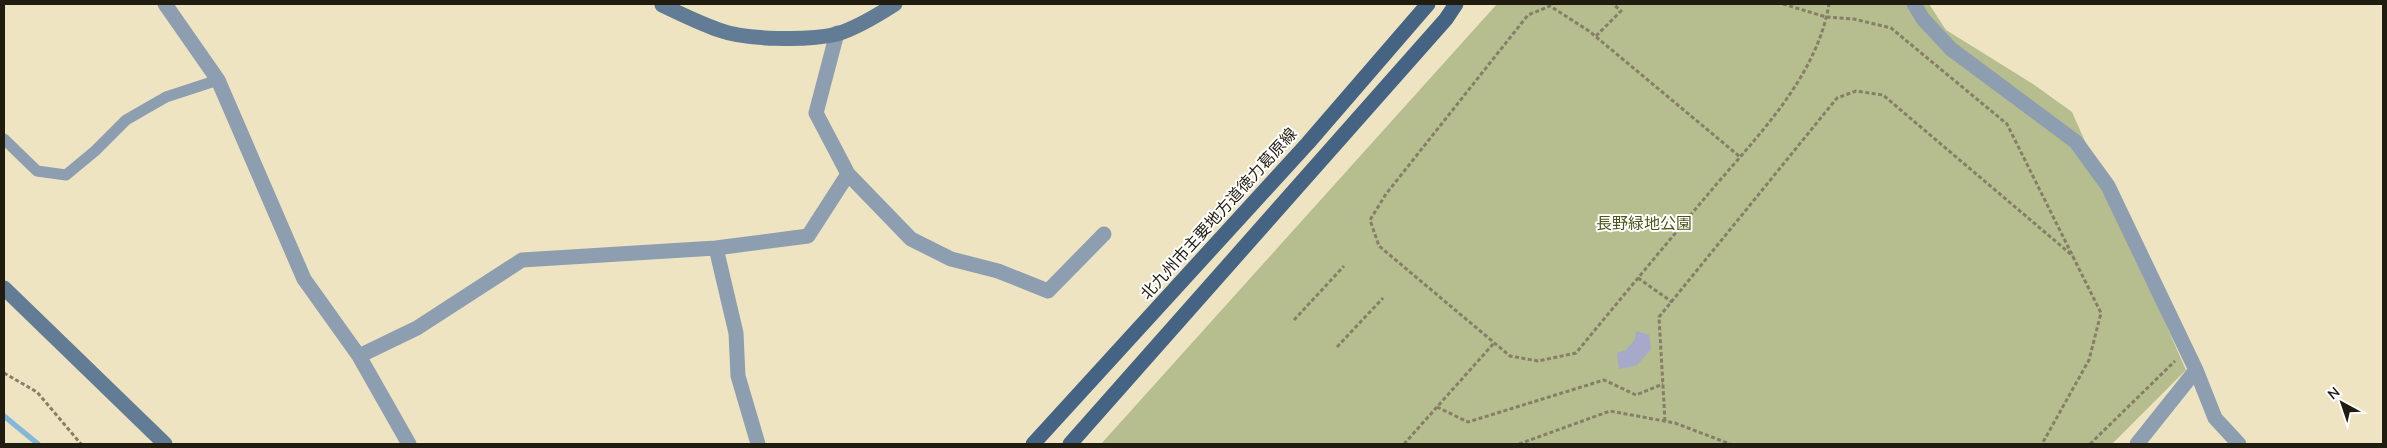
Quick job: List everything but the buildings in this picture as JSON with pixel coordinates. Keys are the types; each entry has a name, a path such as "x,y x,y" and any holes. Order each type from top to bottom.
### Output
{"main road":[{"name":"北九州市主要地方道徳力葛原線","path":"1033,444 1308,143 1428,4"},
{"path":"1070,444 1281,208 1446,19 1456,4"}],"street":[{"path":"165,4 218,80 304,279 359,356 409,444"},
{"path":"661,4 719,30 743,36 802,38 837,34 880,14 895,4"},
{"path":"1914,4 1923,19 1951,49 2076,142 2108,186 2196,370 2215,418 2240,444"},
{"path":"837,34 816,113 848,174 911,239 951,259 998,271 1048,291 1074,262 1104,234"},
{"path":"359,356 417,328 522,260 716,248 808,236 848,174"},
{"path":"716,248 736,333 738,376 758,444"},
{"path":"4,288 164,444"},
{"path":"2137,444 2196,370"}],"lane":[{"path":"4,140 37,171 66,175 95,151 126,120 166,97 218,80"}],"path":[{"path":"1596,36 1621,11 1613,4"},
{"path":"1783,4 1826,17 1854,19 1891,28 2007,124 2101,313 2089,360 2042,444"},
{"path":"1739,156 1596,36 1550,6 1528,15 1386,194 1370,220 1379,246 1510,356 1538,361 1576,353 1780,107 1810,60 1829,4"},
{"path":"1665,420 1659,317 1837,98 1856,92 1883,95 2072,256"},
{"path":"1294,320 1344,266"},
{"path":"1638,278 1672,302"},
{"path":"1338,347 1383,298"},
{"path":"1404,444 1494,343"},
{"path":"2090,444 2186,350"},
{"path":"4,373 37,392 54,409 81,444"},
{"path":"1437,407 1468,422 1604,380 1636,395 1663,384"},
{"path":"1519,444 1610,410 1665,420 1730,444"}],"green space":[{"name":"長野緑地公園","path":"1497,4 1929,4 1946,30 2033,84 2072,112 2186,370 2112,444 1101,444"}],"waterway":[{"path":"4,416 38,444"}]}
